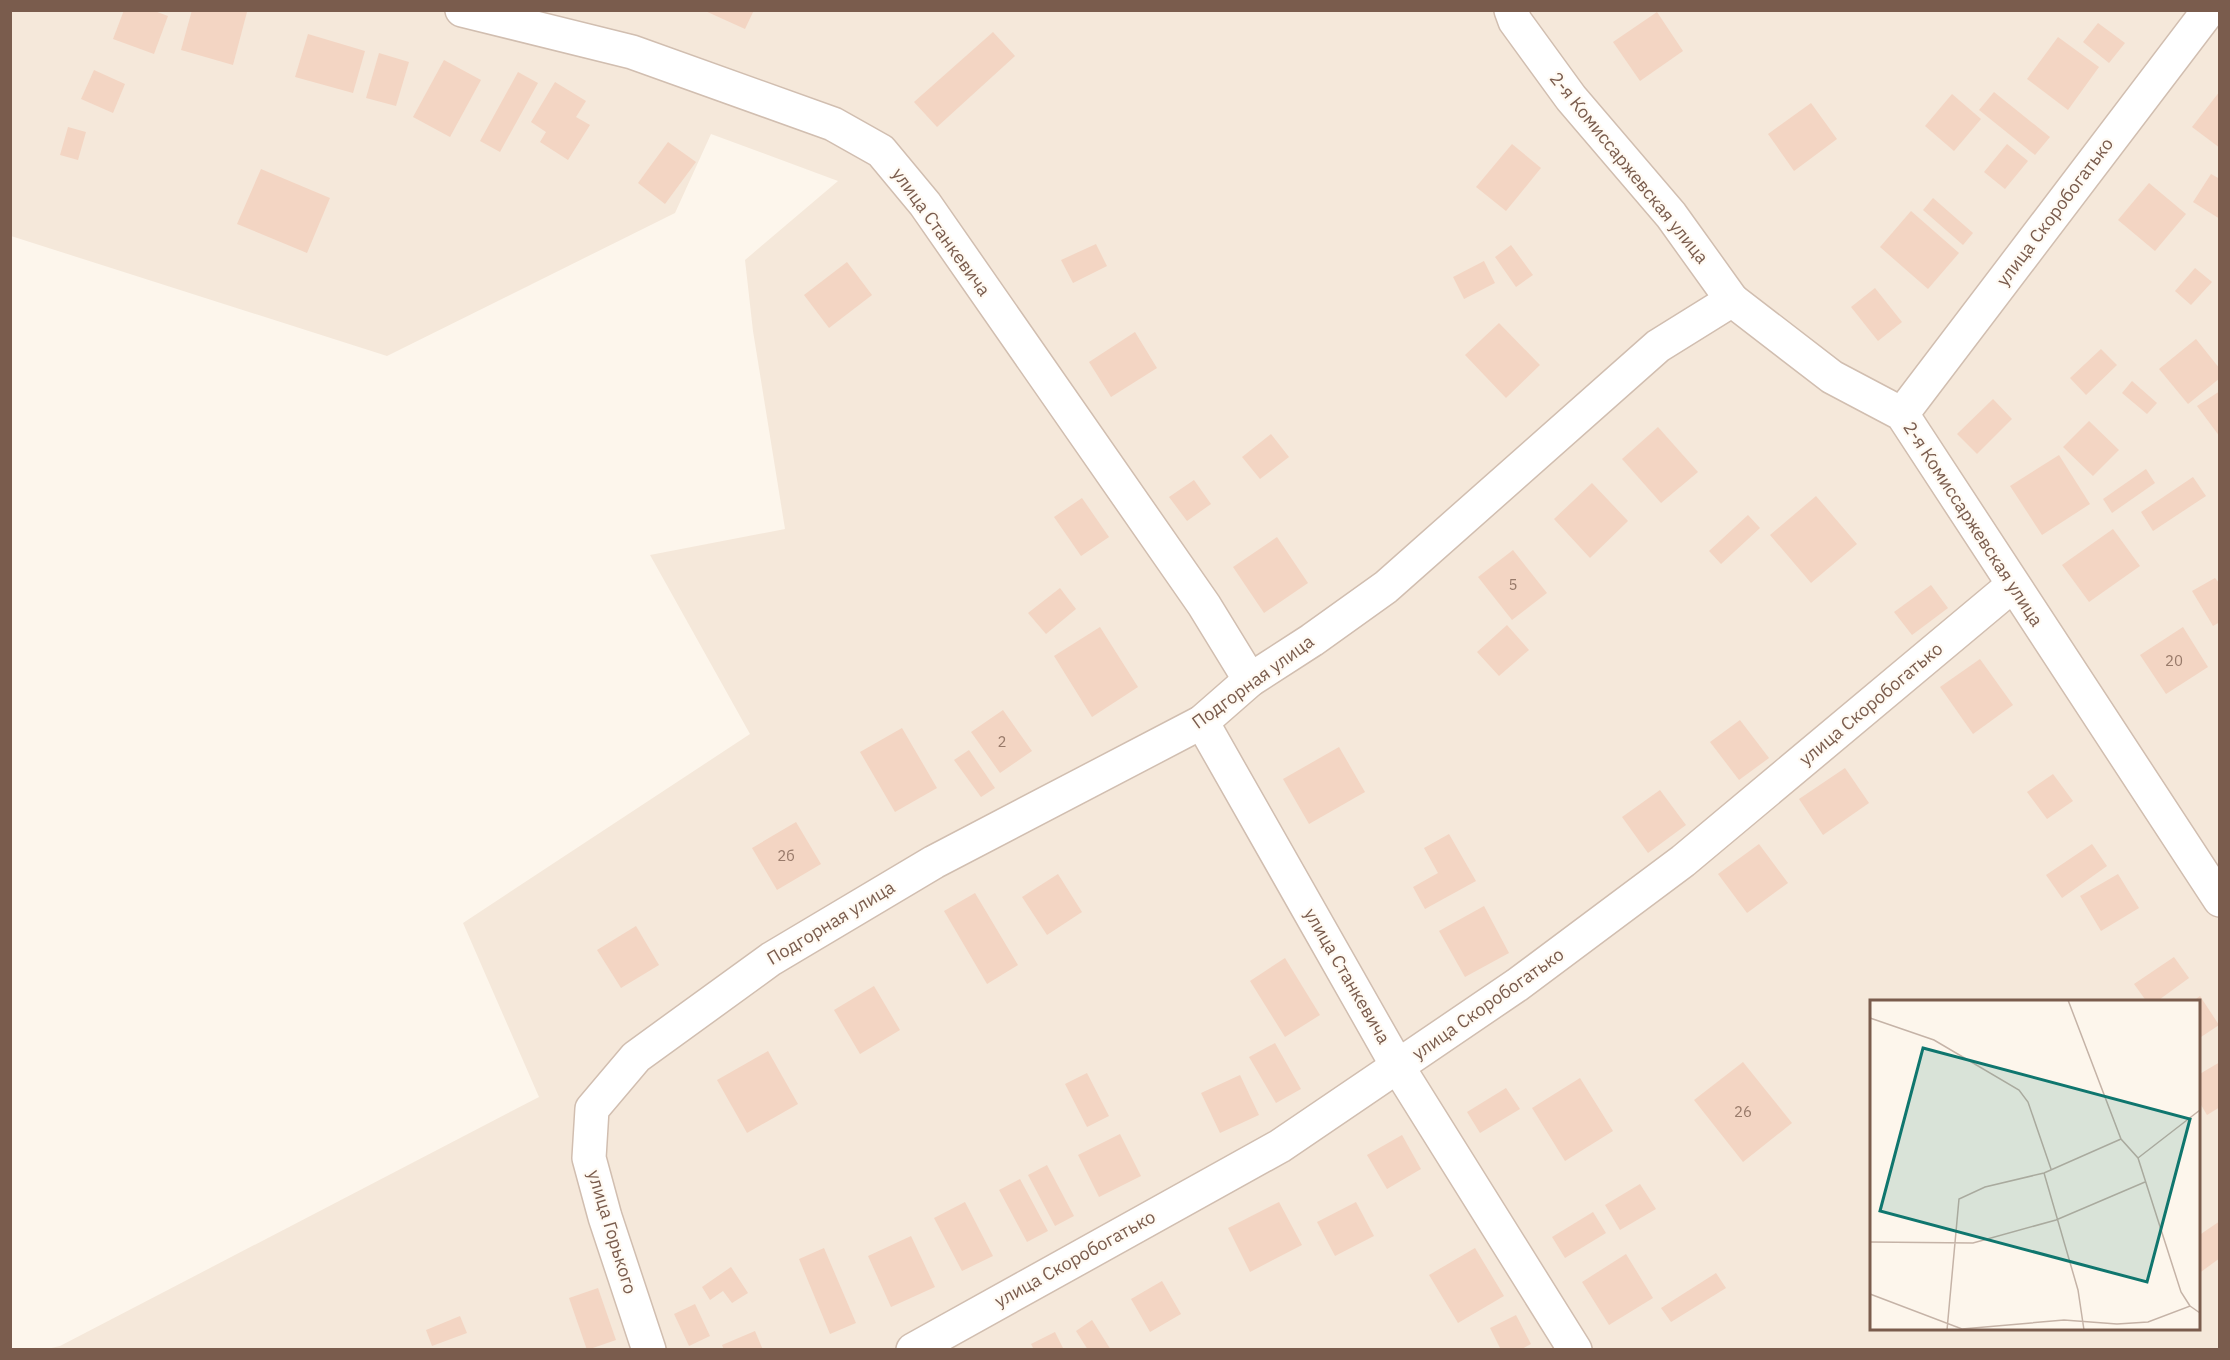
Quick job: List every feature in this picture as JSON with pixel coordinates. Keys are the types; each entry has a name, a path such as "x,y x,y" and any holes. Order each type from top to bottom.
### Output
{"street":[{"name":"улица Станкевича","path":"462,10 632,52 833,124 881,151 939,224 1204,605 1250,680"},
{"name":"2-я Комиссаржевская улица","path":"1511,10 1515,21 1571,98 1671,215 1732,300 1832,376 1902,414 2220,900"},
{"name":"улица Скоробогатько","path":"1902,414 2209,10"},
{"name":"Подгорная улица","path":"636,1057 771,959 924,868 1202,722 1250,680 1312,640 1386,587 1658,346 1732,300"},
{"name":"улица Скоробогатько","path":"913,1350 1280,1146 1517,985 1683,861 2013,585"},
{"name":"улица Станкевича","path":"1202,722 1398,1067 1575,1350"},
{"name":"улица Горького","path":"636,1057 592,1109 589,1158 605,1217 649,1350"}],"shaded area":[{"path":"11,11 2219,11 2219,1349 47,1349 60,1346 539,1097 463,923 750,734 650,555 785,529 753,331 745,260 838,181 711,134 675,213 387,356 11,236"}],"building":[{"path":"124,10 152,10 168,16 154,54 113,39"},
{"path":"192,10 247,12 233,65 181,50"},
{"path":"703,10 754,10 745,29"},
{"path":"1657,12 1683,51 1640,81 1613,42"},
{"path":"2098,23 2125,43 2109,63 2083,42"},
{"path":"993,32 1015,56 937,127 914,102"},
{"path":"308,34 365,51 353,93 295,77"},
{"path":"2058,37 2099,67 2068,110 2027,79"},
{"path":"379,53 409,62 396,106 366,98"},
{"path":"444,60 481,80 450,137 413,117"},
{"path":"94,70 125,84 113,113 81,99"},
{"path":"518,72 538,83 500,152 480,141"},
{"path":"555,82 586,101 576,117 590,125 568,160 540,142 546,132 531,122"},
{"path":"2220,91 2220,148 2192,127"},
{"path":"1994,92 2050,137 2035,155 1979,110"},
{"path":"1952,94 1981,119 1954,151 1925,126"},
{"path":"1811,103 1837,139 1794,171 1768,134"},
{"path":"68,127 86,132 78,160 60,155"},
{"path":"668,142 696,162 665,204 638,183"},
{"path":"1512,144 1541,168 1506,211 1476,187"},
{"path":"2007,144 2028,161 2005,189 1984,172"},
{"path":"261,169 330,198 307,253 237,224"},
{"path":"2211,174 2220,179 2220,219 2193,202"},
{"path":"2149,183 2186,214 2155,251 2118,220"},
{"path":"1933,198 1973,233 1963,245 1923,210"},
{"path":"1911,211 1959,253 1928,289 1880,247"},
{"path":"1096,244 1107,266 1073,283 1061,260"},
{"path":"1511,245 1533,275 1516,287 1495,257"},
{"path":"1484,261 1495,283 1464,299 1453,277"},
{"path":"847,262 872,295 829,328 804,295"},
{"path":"2195,268 2212,282 2191,305 2175,291"},
{"path":"1875,288 1902,322 1878,341 1851,307"},
{"path":"1499,323 1540,365 1506,398 1465,355"},
{"path":"1135,332 1157,368 1111,397 1089,362"},
{"path":"2196,339 2220,369 2220,378 2188,404 2159,369"},
{"path":"2101,349 2117,365 2086,395 2070,378"},
{"path":"2132,381 2157,403 2147,414 2122,393"},
{"path":"2220,391 2220,437 2197,406"},
{"path":"1993,399 2012,419 1977,454 1957,434"},
{"path":"2089,421 2119,450 2093,476 2063,447"},
{"path":"1658,427 1698,472 1661,503 1622,459"},
{"path":"1271,434 1289,457 1260,479 1242,457"},
{"path":"2059,455 2090,504 2042,535 2010,486"},
{"path":"2146,469 2155,483 2112,513 2103,499"},
{"path":"2193,477 2206,496 2153,531 2141,512"},
{"path":"1194,480 1211,504 1187,521 1169,497"},
{"path":"1592,483 1628,521 1590,558 1554,519"},
{"path":"1816,496 1857,544 1811,583 1770,535"},
{"path":"1082,498 1109,537 1081,556 1054,517"},
{"path":"1748,515 1760,528 1721,564 1709,551"},
{"path":"2113,529 2140,566 2089,602 2062,565"},
{"path":"1277,537 1308,583 1264,613 1233,567"},
{"path":"1513,550 1547,593 1512,620 1478,577"},
{"path":"2215,578 2220,584 2220,622 2213,626 2192,591"},
{"path":"1931,585 1948,608 1912,635 1894,612"},
{"path":"1060,588 1076,609 1046,634 1028,613"},
{"path":"1507,625 1529,650 1499,676 1477,652"},
{"path":"1100,627 1138,687 1092,717 1054,656"},
{"path":"2183,627 2208,667 2166,694 2140,655"},
{"path":"1980,659 2013,705 1973,734 1940,687"},
{"path":"1003,710 1032,751 1000,773 971,732"},
{"path":"1740,720 1769,758 1739,780 1710,742"},
{"path":"902,728 937,788 895,812 860,752"},
{"path":"1339,747 1365,792 1309,824 1283,779"},
{"path":"969,750 995,788 981,797 954,760"},
{"path":"1845,768 1869,803 1823,835 1799,799"},
{"path":"2053,774 2073,801 2047,819 2027,792"},
{"path":"1660,790 1686,825 1648,853 1622,817"},
{"path":"796,822 821,864 777,890 752,848"},
{"path":"1449,834 1476,881 1425,909 1413,887 1438,873 1424,848"},
{"path":"1759,844 1788,883 1747,913 1718,874"},
{"path":"2092,844 2107,866 2062,898 2046,875"},
{"path":"1058,874 1082,912 1047,935 1022,897"},
{"path":"2118,874 2139,908 2101,931 2080,896"},
{"path":"975,893 1018,965 987,984 944,911"},
{"path":"1484,906 1509,953 1465,977 1439,931"},
{"path":"636,926 659,965 621,988 597,950"},
{"path":"2174,957 2189,978 2159,1000 2146,1000 2134,984"},
{"path":"1285,958 1320,1015 1285,1037 1250,981"},
{"path":"874,986 900,1030 860,1054 834,1010"},
{"path":"2200,996 2219,1025 2200,1038 2200,1000 2195,1000"},
{"path":"1275,1043 1301,1089 1276,1103 1249,1057"},
{"path":"768,1051 798,1104 747,1133 717,1080"},
{"path":"1743,1062 1792,1123 1743,1162 1694,1100"},
{"path":"2220,1062 2220,1107 2207,1115 2200,1103 2200,1074"},
{"path":"1087,1073 1109,1116 1087,1127 1065,1084"},
{"path":"1240,1075 1259,1115 1220,1133 1201,1093"},
{"path":"1580,1078 1613,1131 1565,1161 1532,1108"},
{"path":"1506,1088 1520,1109 1480,1133 1467,1112"},
{"path":"1120,1134 1141,1176 1099,1197 1078,1155"},
{"path":"1402,1135 1421,1169 1387,1189 1367,1155"},
{"path":"1047,1165 1074,1216 1055,1226 1028,1175"},
{"path":"1020,1179 1048,1231 1027,1242 999,1190"},
{"path":"1640,1184 1656,1209 1620,1230 1605,1205"},
{"path":"965,1202 993,1256 962,1271 934,1218"},
{"path":"1279,1202 1302,1245 1250,1272 1228,1228"},
{"path":"1356,1202 1374,1236 1335,1256 1317,1222"},
{"path":"1593,1212 1606,1233 1565,1258 1552,1237"},
{"path":"2220,1221 2220,1258 2200,1273 2200,1235"},
{"path":"911,1236 935,1287 891,1307 868,1256"},
{"path":"824,1248 856,1323 830,1334 799,1259"},
{"path":"1475,1248 1504,1296 1458,1323 1429,1275"},
{"path":"1626,1254 1653,1298 1609,1325 1582,1282"},
{"path":"731,1267 748,1293 732,1303 723,1291 710,1300 702,1287"},
{"path":"1716,1273 1726,1288 1671,1322 1661,1308"},
{"path":"1162,1281 1181,1314 1150,1332 1131,1299"},
{"path":"598,1288 616,1340 587,1350 569,1298"},
{"path":"695,1304 710,1336 689,1346 674,1314"},
{"path":"1516,1315 1531,1344 1520,1350 1501,1350 1490,1328"},
{"path":"460,1316 467,1333 432,1346 426,1330"},
{"path":"1092,1320 1111,1350 1088,1350 1076,1331"},
{"path":"755,1331 763,1350 724,1350 722,1345"},
{"path":"1055,1332 1064,1350 1034,1350 1031,1344"}]}
